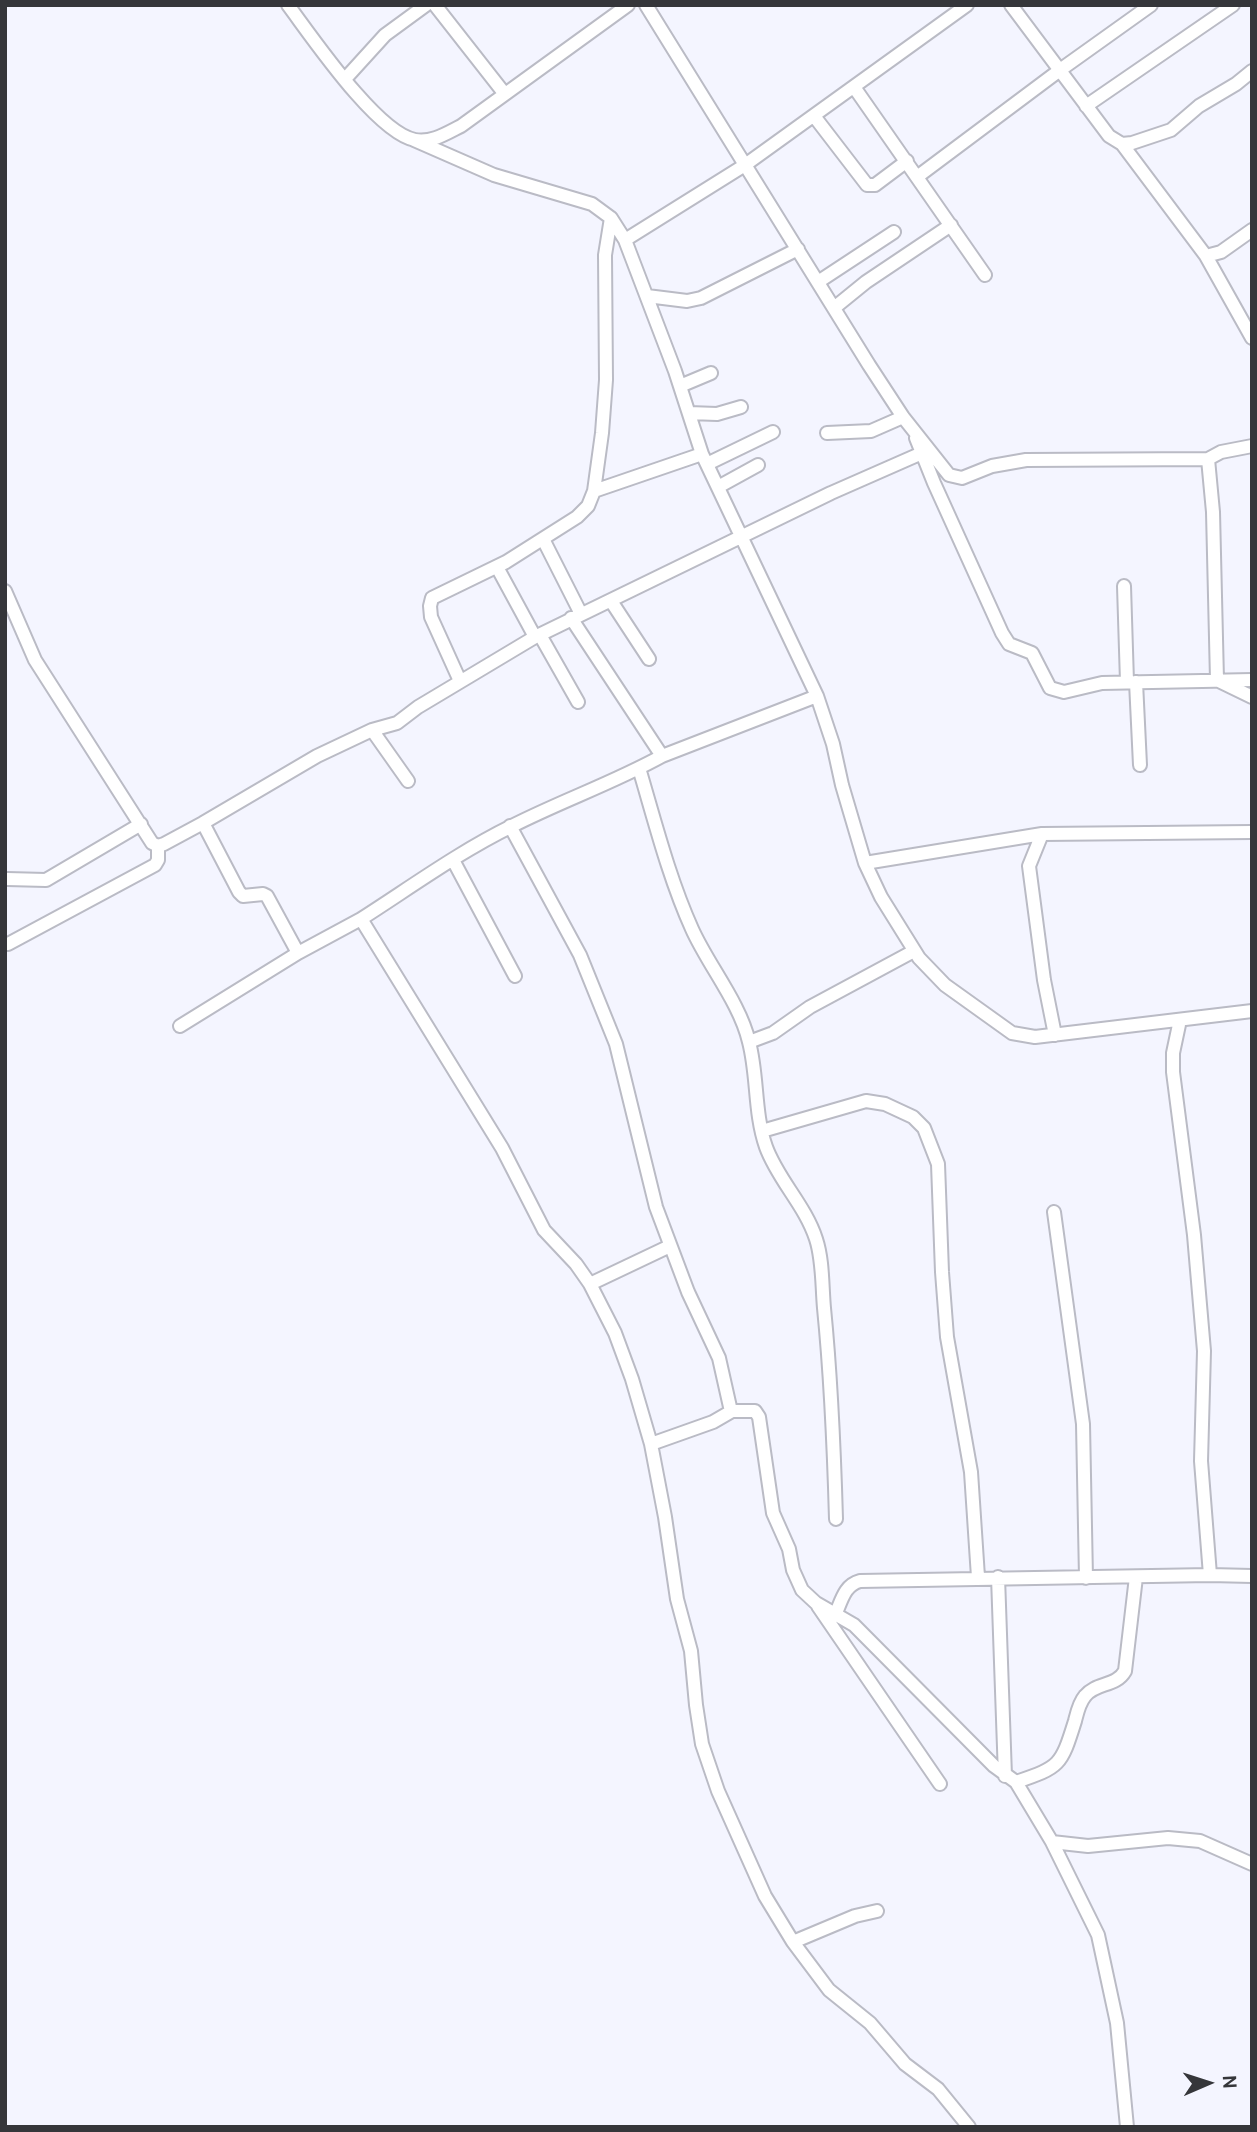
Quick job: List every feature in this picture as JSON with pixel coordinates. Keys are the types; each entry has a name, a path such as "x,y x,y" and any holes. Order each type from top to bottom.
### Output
{"street":[{"path":"288,5 378,117 402,135 494,175 592,204 611,218 625,240 647,296 705,459 817,696 833,744 865,863 881,897 914,951 945,985 1012,1033 1035,1037 1252,1012"},
{"path":"345,79 385,34 426,5"},
{"path":"435,5 504,93"},
{"path":"646,5 903,417 949,475 961,478 992,466 1026,460 1208,460 1222,452 1252,446"},
{"path":"625,240 746,165 967,5"},
{"path":"1011,5 1109,136 1122,144 1206,256 1247,319 1252,338"},
{"path":"917,177 1151,5"},
{"path":"1086,106 1233,5"},
{"path":"414,140 434,139 452,130 619,8"},
{"path":"1122,144 1171,130 1199,106 1252,71"},
{"path":"855,87 985,275"},
{"path":"814,116 867,185 876,184 907,161"},
{"path":"460,681 431,617 432,598 497,567 543,539 588,506 594,491 606,380 604,256 611,218"},
{"path":"834,308 866,282 951,225"},
{"path":"1206,256 1221,252 1252,230"},
{"path":"818,282 894,232"},
{"path":"647,296 687,301 701,298 798,249"},
{"path":"680,386 711,373"},
{"path":"689,414 717,414 741,407"},
{"path":"827,433 871,431 903,417"},
{"path":"914,431 1009,644 1032,653 1046,684 1055,691 1132,682 1252,680"},
{"path":"594,491 705,459 773,432"},
{"path":"158,846 203,823 317,756 372,730 397,723 460,681 576,616 922,453"},
{"path":"1208,460 1213,512 1217,680"},
{"path":"718,487 758,465"},
{"path":"543,539 576,616 662,756"},
{"path":"497,567 578,702"},
{"path":"1124,586 1140,765"},
{"path":"5,592 35,660 152,843 158,846"},
{"path":"611,601 649,659"},
{"path":"1217,680 1252,697"},
{"path":"180,1026 298,953 362,919 453,859 510,826 662,756 817,696"},
{"path":"372,730 408,782"},
{"path":"639,768 665,857 693,930 726,988 749,1042 762,1131 775,1169 805,1215 816,1240 827,1334 836,1519"},
{"path":"203,823 239,892 243,895 267,896 298,953"},
{"path":"7,879 46,880 141,824"},
{"path":"510,826 580,955 611,1032 656,1207 688,1292 719,1358 732,1410"},
{"path":"865,863 1042,834 1252,832"},
{"path":"1042,834 1029,866 1044,980 1055,1035"},
{"path":"8,944 155,865 158,860 158,846"},
{"path":"453,859 515,976"},
{"path":"362,919 502,1148 544,1230 576,1264 590,1284 615,1333 651,1444 677,1599 691,1651 702,1744 718,1791 765,1896 793,1942 829,1990 870,2024 905,2064 938,2089 969,2127"},
{"path":"749,1042 773,1033 810,1006 914,951"},
{"path":"1180,1020 1173,1053 1173,1072 1194,1235 1204,1352 1201,1461 1210,1574"},
{"path":"762,1131 866,1101 885,1104 903,1112 924,1128 938,1164 947,1337 971,1472 978,1577"},
{"path":"1054,1212 1083,1424 1086,1578"},
{"path":"590,1284 670,1246"},
{"path":"651,1444 713,1422 732,1410 755,1411 760,1417 773,1513 789,1549 793,1570 802,1590 816,1603 940,1784"},
{"path":"836,1613 852,1583 860,1581 1210,1574 1252,1576"},
{"path":"999,1577 1010,1779"},
{"path":"1010,1779 1046,1772 1058,1765 1086,1695 1121,1679 1125,1671 1136,1577"},
{"path":"816,1603 854,1625 1010,1779 1052,1842 1093,1925 1104,1959 1117,2023 1128,2127"},
{"path":"1052,1842 1088,1846 1168,1838 1200,1841 1252,1864"},
{"path":"793,1942 855,1916 877,1911"}]}
